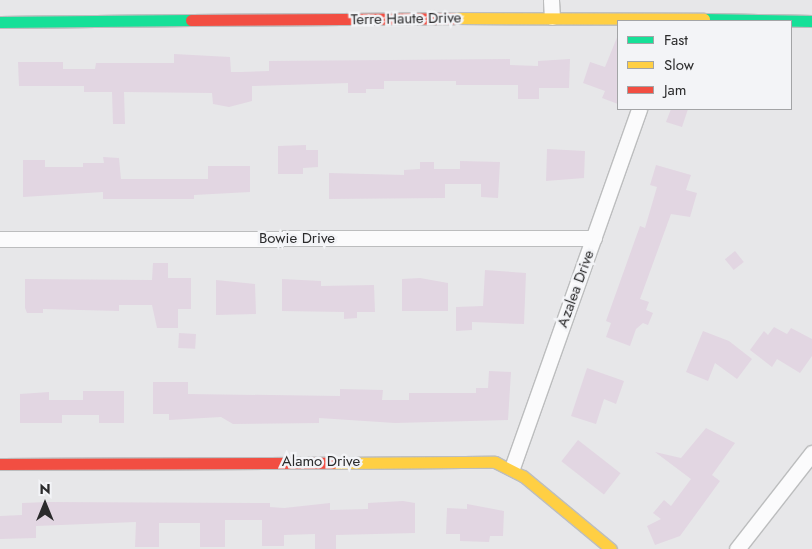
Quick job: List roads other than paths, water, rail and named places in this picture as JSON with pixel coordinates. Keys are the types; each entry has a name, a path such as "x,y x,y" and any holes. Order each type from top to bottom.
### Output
{"street":[{"path":"551,0 552,17"},
{"name":"Terre Haute Drive","path":"0,22 552,17 640,20"},
{"name":"Terre Haute Drive","path":"792,21 812,21"},
{"name":"Azalea Drive","path":"512,468 638,110"},
{"name":"Bowie Drive","path":"0,239 594,238"},
{"path":"737,549 812,453"},
{"name":"Alamo Drive","path":"0,464 485,461 512,468 611,549"}]}
